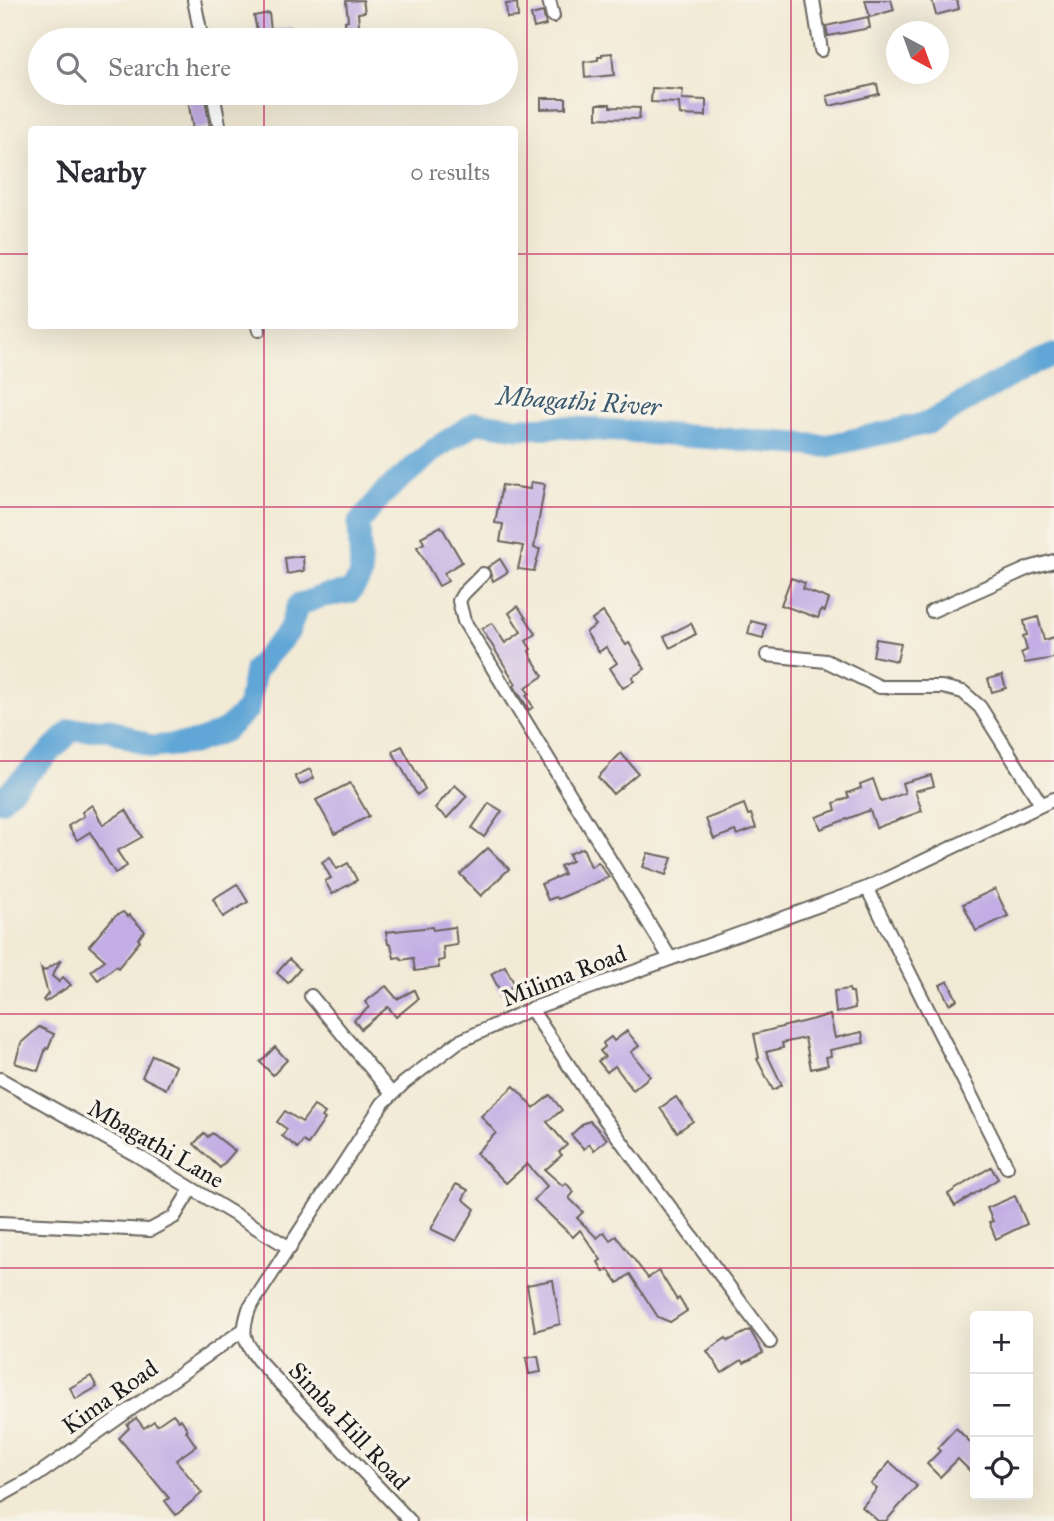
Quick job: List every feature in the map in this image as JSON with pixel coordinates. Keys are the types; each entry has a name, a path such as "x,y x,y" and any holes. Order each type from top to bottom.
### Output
{"street":[{"path":"194,0 200,28"},
{"path":"549,0 553,16"},
{"path":"813,0 821,50"},
{"path":"215,105 219,126"},
{"path":"932,611 1028,568 1054,561"},
{"path":"483,574 459,601 464,621 670,958"},
{"path":"767,655 825,661 845,668 880,687 942,687 963,692 980,707 1041,804"},
{"name":"Milima Road","path":"243,1330 249,1309 383,1103 433,1059 458,1042 531,1009 867,888 1054,799"},
{"path":"867,888 1007,1167"},
{"path":"311,996 392,1094"},
{"path":"531,1009 604,1118 770,1342"},
{"name":"Mbagathi Lane","path":"0,1079 290,1248"},
{"path":"0,1223 150,1230 174,1217 191,1189"},
{"name":"Simba Hill Road","path":"243,1330 247,1344 258,1360 410,1521"},
{"name":"Kima Road","path":"0,1496 36,1476 243,1330"}],"building":[{"path":"363,0 365,12 358,13 359,28 346,28 345,21 348,20 346,1"},
{"path":"865,0 891,0 894,10 870,17"},
{"path":"932,0 957,0 959,9 936,15"},
{"path":"517,3 518,17 507,18 506,4"},
{"path":"543,12 546,25 534,28 531,15"},
{"path":"269,13 271,28 256,28 254,16"},
{"path":"868,17 870,28 828,36 826,26"},
{"path":"612,53 614,75 585,78 584,62 598,60 602,54"},
{"path":"877,84 879,94 830,106 827,96"},
{"path":"652,88 683,90 682,99 706,100 706,116 680,115 679,103 651,102"},
{"path":"541,98 566,98 566,108 541,109"},
{"path":"597,104 640,108 639,119 597,118"},
{"path":"189,105 206,105 210,126 192,126"},
{"path":"531,482 545,484 534,548 540,549 534,571 518,569 523,546 500,542 503,524 495,523 502,485 530,489"},
{"path":"441,526 462,562 444,573 448,581 439,586 417,547 424,543 421,537"},
{"path":"303,557 304,571 287,574 285,558"},
{"path":"500,559 508,572 493,581 488,567"},
{"path":"791,578 805,583 803,589 829,599 825,611 821,610 818,618 781,605"},
{"path":"518,606 536,634 526,641 543,676 525,688 533,707 529,710 482,629 492,623 505,643 521,632 509,613"},
{"path":"603,612 626,645 629,643 645,669 632,677 634,681 623,688 610,668 617,663 606,647 599,652 586,632 596,625 592,620"},
{"path":"1038,617 1044,640 1054,637 1054,658 1025,663 1021,653 1027,650 1023,636 1027,635 1024,621"},
{"path":"751,621 766,625 763,638 748,634"},
{"path":"691,623 696,634 670,648 664,637"},
{"path":"876,639 901,643 897,661 873,656"},
{"path":"1002,675 1006,688 992,692 988,679"},
{"path":"402,746 425,789 417,795 392,751"},
{"path":"621,753 638,773 613,794 598,777"},
{"path":"310,769 314,778 300,785 295,776"},
{"path":"931,775 934,786 915,791 922,811 876,828 870,810 821,829 816,817 836,810 834,803 849,797 847,793 861,788 860,784 873,779 881,802 905,793 902,783"},
{"path":"350,783 369,816 335,834 316,800"},
{"path":"455,785 467,796 447,818 435,808"},
{"path":"489,803 502,811 484,837 472,828"},
{"path":"744,804 756,828 737,835 735,831 714,839 706,819"},
{"path":"92,805 103,825 126,810 142,837 117,851 127,866 115,873 90,832 77,840 68,826 84,816 82,812"},
{"path":"488,848 509,869 481,896 460,874"},
{"path":"583,848 591,867 598,862 609,877 558,899 556,897 548,900 541,884 564,874 560,866 572,861 569,854"},
{"path":"648,853 672,858 666,875 643,867"},
{"path":"330,857 337,869 348,863 357,880 332,894 325,881 331,878 322,862"},
{"path":"237,884 248,902 223,917 213,899"},
{"path":"995,889 1008,916 976,931 963,904"},
{"path":"123,912 145,931 118,968 116,966 98,980 91,971 105,960 89,946 114,917"},
{"path":"432,927 433,930 455,927 457,945 443,947 444,960 438,961 439,968 415,971 413,958 394,958 386,932"},
{"path":"289,959 300,969 288,983 277,973"},
{"path":"61,960 52,976 59,982 63,977 71,985 45,1002 43,1000 48,994 41,968 44,971"},
{"path":"505,966 515,985 501,993 491,974"},
{"path":"948,981 957,1000 949,1004 940,985"},
{"path":"386,986 397,999 414,990 418,999 396,1017 388,1007 361,1029 354,1020 369,1007 365,1002"},
{"path":"849,989 853,992 855,1008 836,1013 834,991"},
{"path":"830,1015 835,1038 862,1032 864,1043 830,1050 831,1056 826,1057 828,1065 811,1069 805,1038 782,1043 783,1048 766,1052 782,1085 773,1090 757,1059 759,1058 754,1034"},
{"path":"39,1027 54,1034 38,1071 15,1063 21,1043"},
{"path":"627,1031 639,1046 631,1052 650,1076 633,1090 615,1066 607,1072 598,1061 605,1057 600,1051 605,1047 603,1043 611,1037 614,1041"},
{"path":"275,1047 287,1060 273,1075 260,1062"},
{"path":"152,1055 176,1066 166,1089 142,1077"},
{"path":"514,1086 534,1108 550,1095 562,1110 547,1122 567,1145 559,1152 562,1155 545,1170 563,1186 566,1183 574,1192 569,1198 583,1212 577,1218 597,1238 604,1232 610,1240 616,1236 648,1278 659,1271 687,1311 670,1322 658,1317 630,1274 618,1283 608,1269 604,1272 598,1262 601,1260 580,1230 573,1237 534,1200 547,1186 527,1164 506,1183 476,1153 496,1133 481,1116"},
{"path":"676,1097 693,1121 677,1132 660,1108"},
{"path":"314,1106 325,1113 322,1117 325,1119 308,1144 303,1141 298,1148 282,1136 287,1129 277,1122 285,1111 302,1122"},
{"path":"590,1121 607,1139 594,1150 589,1144 584,1149 571,1135"},
{"path":"204,1133 208,1137 212,1133 235,1151 220,1168 194,1144"},
{"path":"991,1167 998,1179 955,1206 948,1194"},
{"path":"456,1184 468,1190 463,1199 475,1209 456,1241 431,1229"},
{"path":"1015,1196 1027,1224 996,1239 989,1222 993,1221 987,1208"},
{"path":"553,1280 560,1324 535,1331 527,1285"},
{"path":"750,1330 763,1353 744,1363 742,1360 722,1373 707,1351 726,1338 728,1341"},
{"path":"538,1356 541,1372 529,1374 526,1358"},
{"path":"91,1376 97,1387 76,1399 70,1388"},
{"path":"173,1414 179,1421 181,1419 196,1446 176,1460 202,1493 176,1515 165,1501 169,1498 119,1438 129,1428 127,1425 136,1418 144,1428 154,1421 157,1425"},
{"path":"956,1428 970,1442 970,1471 958,1459 940,1477 927,1464 940,1451 937,1448"},
{"path":"890,1462 917,1486 886,1521 878,1521 862,1507 877,1489 871,1484"}],"waterway":[{"name":"Mbagathi River","path":"0,801 72,730 109,729 152,747 193,743 224,731 248,709 255,670 289,631 298,605 323,596 350,592 361,576 359,523 383,494 436,448 477,422 517,428 560,427 826,446 928,423 1029,365 1054,355"}]}
